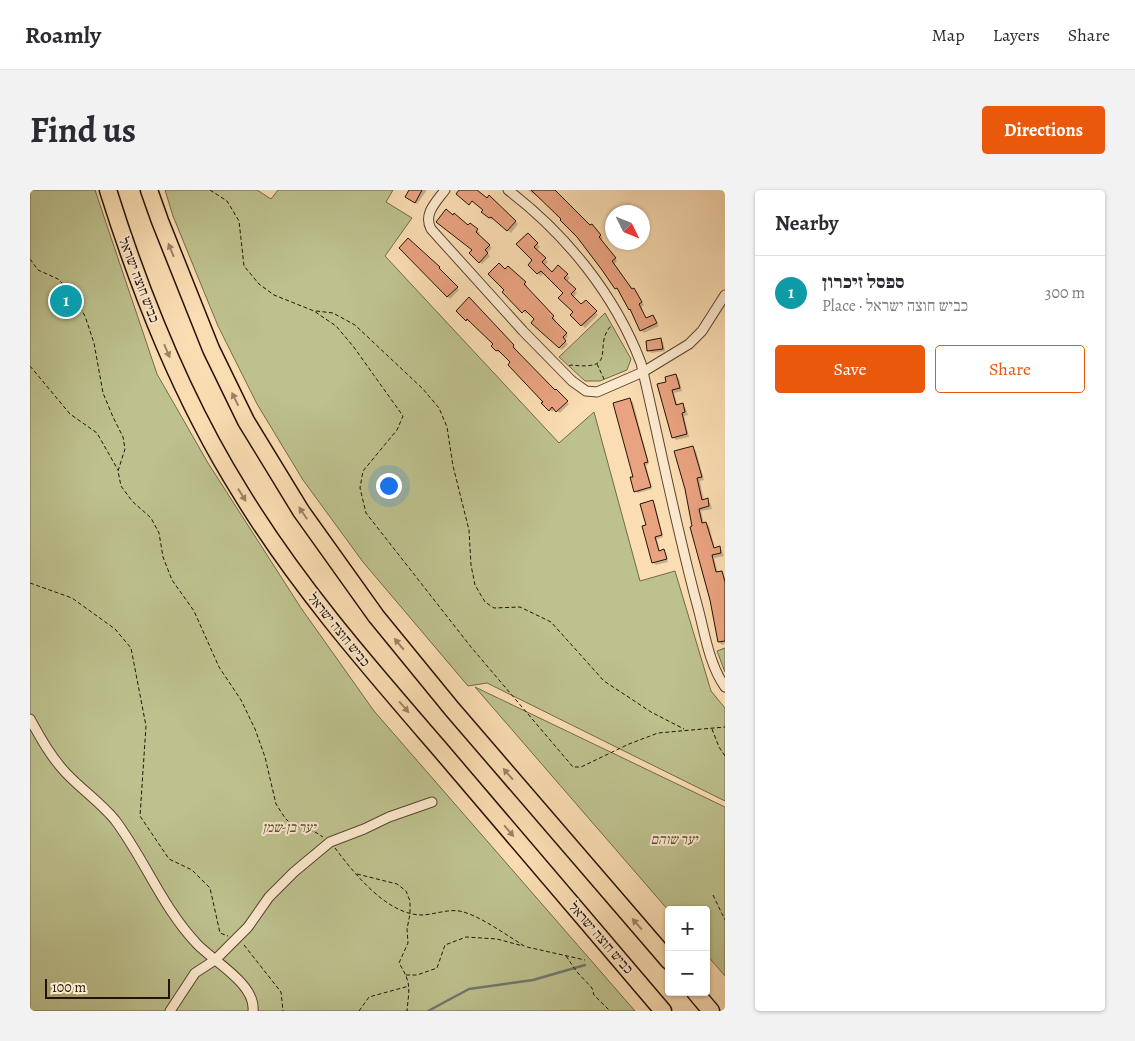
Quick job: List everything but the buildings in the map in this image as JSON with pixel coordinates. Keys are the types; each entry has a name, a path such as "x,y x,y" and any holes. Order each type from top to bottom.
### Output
{"highway":[{"name":"כביש חוצה ישראל","path":"108,190 136,276 168,354 200,421 241,494 312,598 663,1011"},
{"path":"149,190 211,349 246,421 301,511 376,616 452,709 665,956"},
{"path":"698,996 711,1011"}],"street":[{"path":"445,190 429,214 428,223 431,229 487,293 577,386 586,391 597,392 609,387 643,372 677,352 696,337 725,295"},
{"path":"508,190 537,214 565,242 620,318 630,337 643,372 687,568 712,659 725,687"},
{"path":"30,720 50,755 66,773 114,818 131,843 160,896 196,943 245,986 254,1004 253,1011"},
{"path":"170,1011 196,973 215,960 248,927 269,897 294,872 330,842 432,802"}],"path":[{"path":"210,190 227,202 239,221 244,266 259,284 274,295 314,311 336,326 353,346 403,416 397,430 363,472 360,488 366,513 465,639 573,767 581,767 629,744 658,733 725,727"},
{"path":"30,259 38,270 58,280 72,293 85,316 94,343 103,392 112,417 123,437 125,449 118,471"},
{"path":"314,311 333,313 355,324 423,389 439,408 447,426 453,466 469,530 471,565 475,585 485,602 494,608 520,607 551,622 604,681 651,712 684,730"},
{"path":"562,371 571,365 580,367 596,364 602,359 604,353 603,337 607,330 620,318"},
{"path":"596,364 609,387"},
{"path":"30,366 70,414 97,433 118,471 121,486 132,501 151,518 159,533 163,557 172,580 194,611 219,667 241,700 255,729 265,757 276,804 285,818 291,824 315,832 330,842 367,886 389,903 410,914 422,915 458,910 471,915 526,947"},
{"path":"30,583 72,598 115,629 131,648 146,726 140,816 169,859 192,870 210,888 220,933 242,942 281,992 283,1011"},
{"path":"712,728 719,748 725,756"},
{"path":"356,874 398,884 406,892 410,901 407,929 408,943 399,963 410,986 407,1011"},
{"path":"713,894 725,920"},
{"path":"406,975 417,975 438,968 445,944 466,937 496,939 585,960"},
{"path":"565,956 592,988 594,995 610,1011"},
{"path":"359,1011 369,997 410,986"}],"green space":[{"name":"יער בן-שמן","path":"30,190 95,190 157,374 208,463 301,608 374,711 635,1011 30,1011"},
{"path":"165,190 257,190 271,199 278,190 393,190 386,202 412,218 385,256 559,443 594,412 640,581 675,571 711,691 725,708 725,801 487,683 468,686 363,562 303,480 257,404 218,326 173,216"},
{"path":"605,313 631,359 627,370 600,381 585,381 559,357"},
{"path":"725,648 725,672 717,651"},
{"name":"יער שוהם","path":"475,687 725,807 725,976 710,959 710,906 665,906"}],"waterway":[{"path":"428,1011 469,989 533,980 585,965"}],"place":[{"name":"ספסל זיכרון","path":"66,301"}]}
